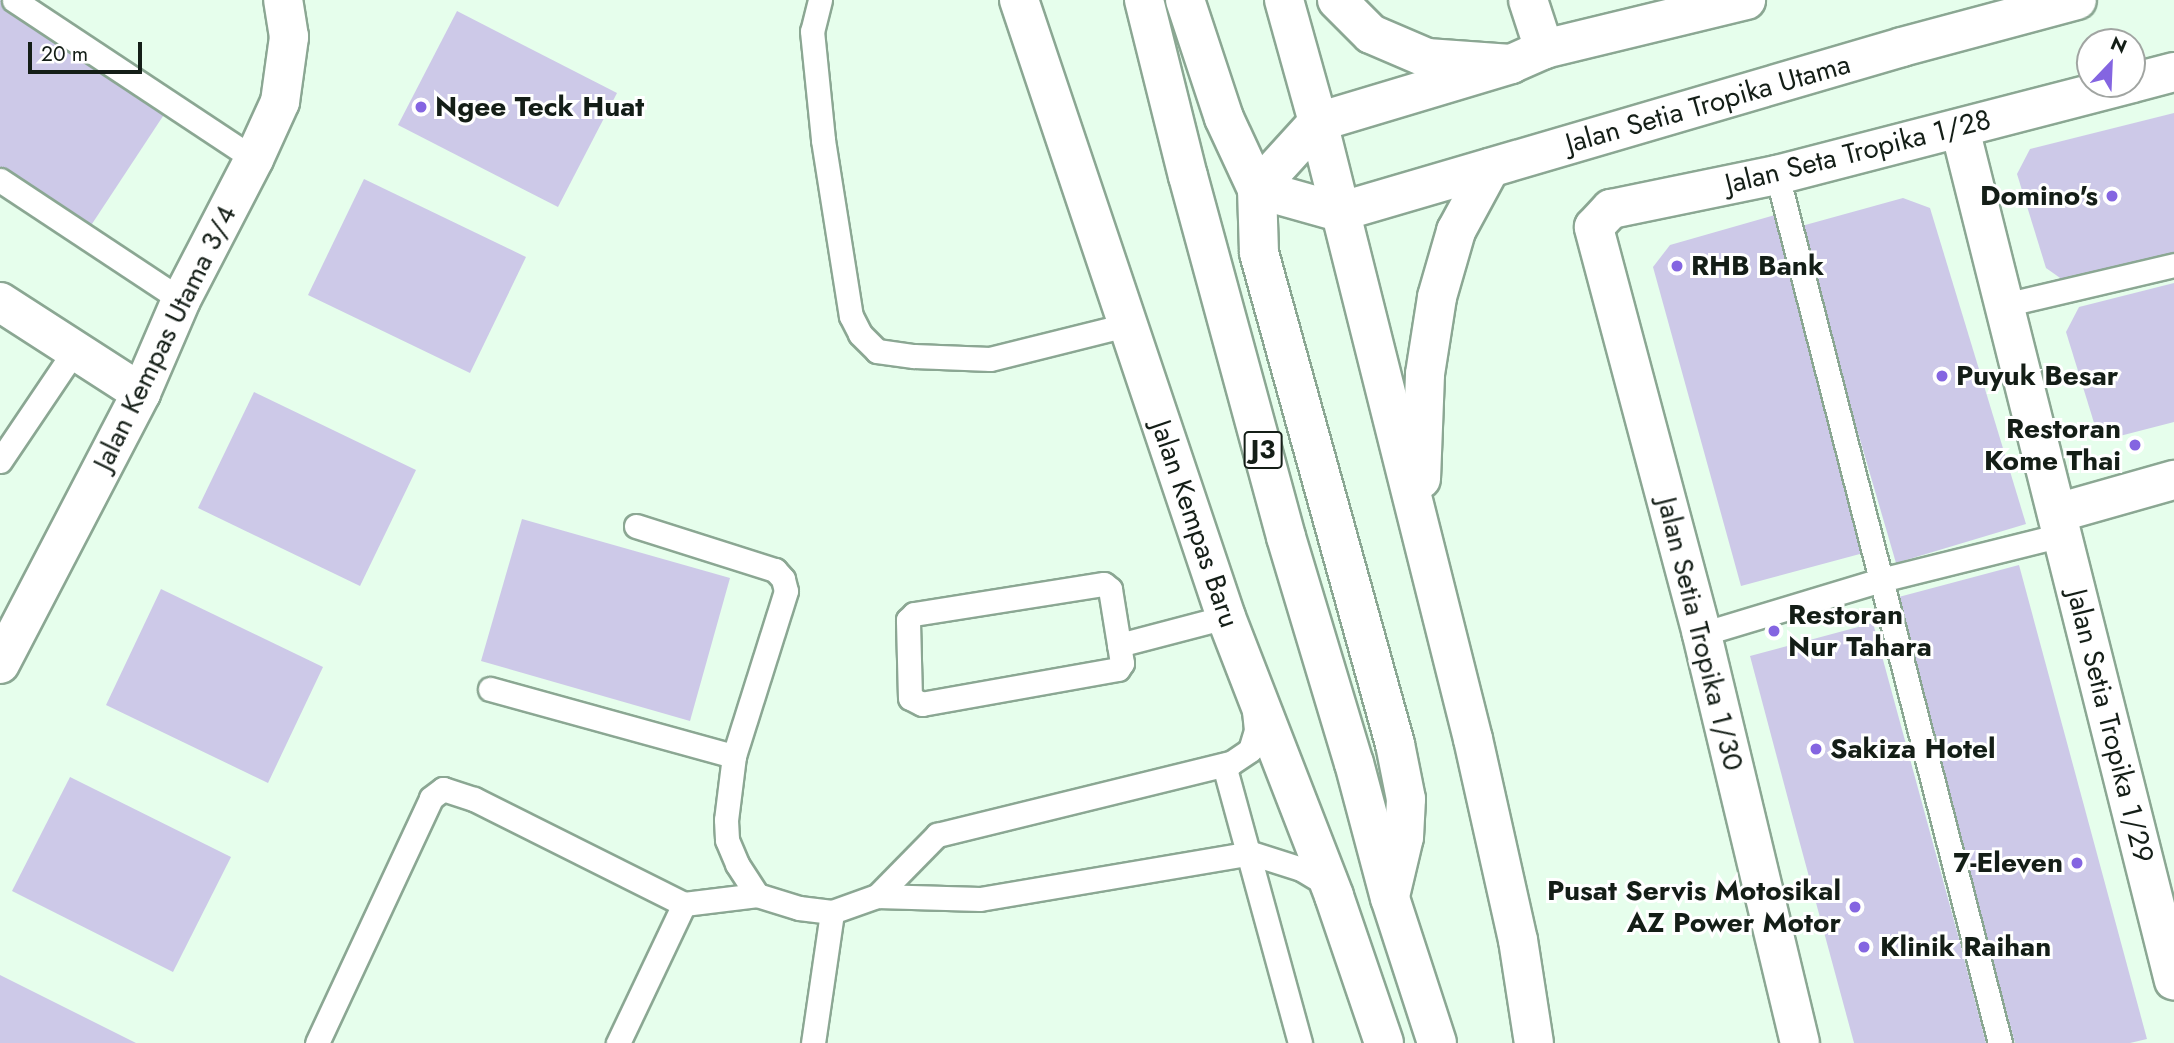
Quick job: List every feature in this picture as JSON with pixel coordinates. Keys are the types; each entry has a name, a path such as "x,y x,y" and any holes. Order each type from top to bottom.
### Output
{"main road":[{"name":"Jalan Kempas Utama 3/4","path":"0,664 141,393 180,300 254,159 280,102 286,75 289,37 283,0"},
{"name":"Jalan Kempas Baru","path":"1019,0 1226,617 1334,897 1384,1043"},
{"name":"J3","path":"1144,0 1188,176 1283,524 1354,763 1390,898 1437,1043"},
{"path":"1185,0 1224,118 1257,189 1259,253 1395,744 1406,799 1404,837 1390,898"},
{"path":"1284,0 1318,122 1419,521 1518,940 1534,1043"},
{"path":"1337,0 1371,34 1427,58 1528,57"},
{"path":"1528,0 1528,57"},
{"path":"1257,189 1318,122 1528,57 1746,0"},
{"name":"Jalan Setia Tropika Utama","path":"1339,212 1902,47 2077,0"},
{"name":"Jalan Seta Tropika 1/28","path":"2146,80 2174,72"},
{"name":"Jalan Seta Tropika 1/28","path":"1594,226 1611,209 1777,175 2077,98"},
{"name":"Jalan Setia Tropika 1/29","path":"1960,129 2174,981"},
{"path":"1419,521 1424,374 1437,297 1456,231 1490,167"},
{"path":"1257,189 1339,212"},
{"name":"Jalan Setia Tropika 1/30","path":"1594,226 1702,634 1800,1043"},
{"path":"0,302 141,393"},
{"path":"2059,524 2174,480"},
{"path":"1518,940 1560,1043"}],"lane":[{"path":"14,0 254,159"},
{"path":"820,0 812,31 823,140 850,316 860,334 877,351 914,356 990,359 1126,325"},
{"path":"1777,175 2000,1043"},
{"path":"0,180 180,300"},
{"path":"2004,305 2174,265"},
{"path":"0,461 75,350"},
{"path":"1702,634 2059,524"},
{"path":"636,526 775,570 783,579 786,591 734,756 726,820 727,841 757,895"},
{"path":"1104,584 1110,589 1119,645 1122,663 1115,670 922,704 910,698 908,620 914,614 1104,584"},
{"path":"1119,645 1226,617"},
{"path":"877,896 937,835 1224,765 1250,750 1256,730 1252,687"},
{"path":"490,688 734,756"},
{"path":"1224,765 1251,853 1300,1043"},
{"path":"317,1043 431,798 443,789 474,799 684,904 757,895 799,908 832,912 877,896 980,899 1251,853 1310,873 1328,883 1334,897"},
{"path":"618,1043 684,904"},
{"path":"813,1043 832,912"}],"building":[{"path":"0,0 169,107 88,230 0,173"},
{"path":"457,11 617,93 558,207 398,125"},
{"path":"2174,113 2174,252 2063,280 2046,268 2017,174 2030,149"},
{"path":"364,179 526,257 470,373 308,295"},
{"path":"1903,198 1930,208 2026,524 1896,563 1798,227"},
{"path":"1775,215 1794,272 1871,551 1741,586 1653,267 1670,245"},
{"path":"2174,283 2174,422 2112,438 2095,426 2066,332 2079,307"},
{"path":"254,392 416,470 360,586 198,508"},
{"path":"522,519 730,578 690,721 481,661"},
{"path":"2019,565 2147,1039 2130,1043 2015,1043 1895,598"},
{"path":"161,589 323,667 268,783 106,705"},
{"path":"1873,623 1986,1043 1854,1043 1792,814 1750,656"},
{"path":"70,777 231,857 173,972 12,891"},
{"path":"0,975 136,1043 0,1043"}],"place":[{"name":"Ngee Teck Huat","path":"421,107"},
{"name":"Domino's","path":"2112,196"},
{"name":"RHB Bank","path":"1677,266"},
{"name":"Puyuk Besar","path":"1942,376"},
{"name":"Restoran Kome Thai","path":"2135,445"},
{"name":"Restoran Nur Tahara","path":"1774,631"},
{"name":"Sakiza Hotel","path":"1816,749"},
{"name":"7-Eleven","path":"2077,863"},
{"name":"Pusat Servis Motosikal AZ Power Motor","path":"1855,907"},
{"name":"Klinik Raihan","path":"1864,947"}]}
